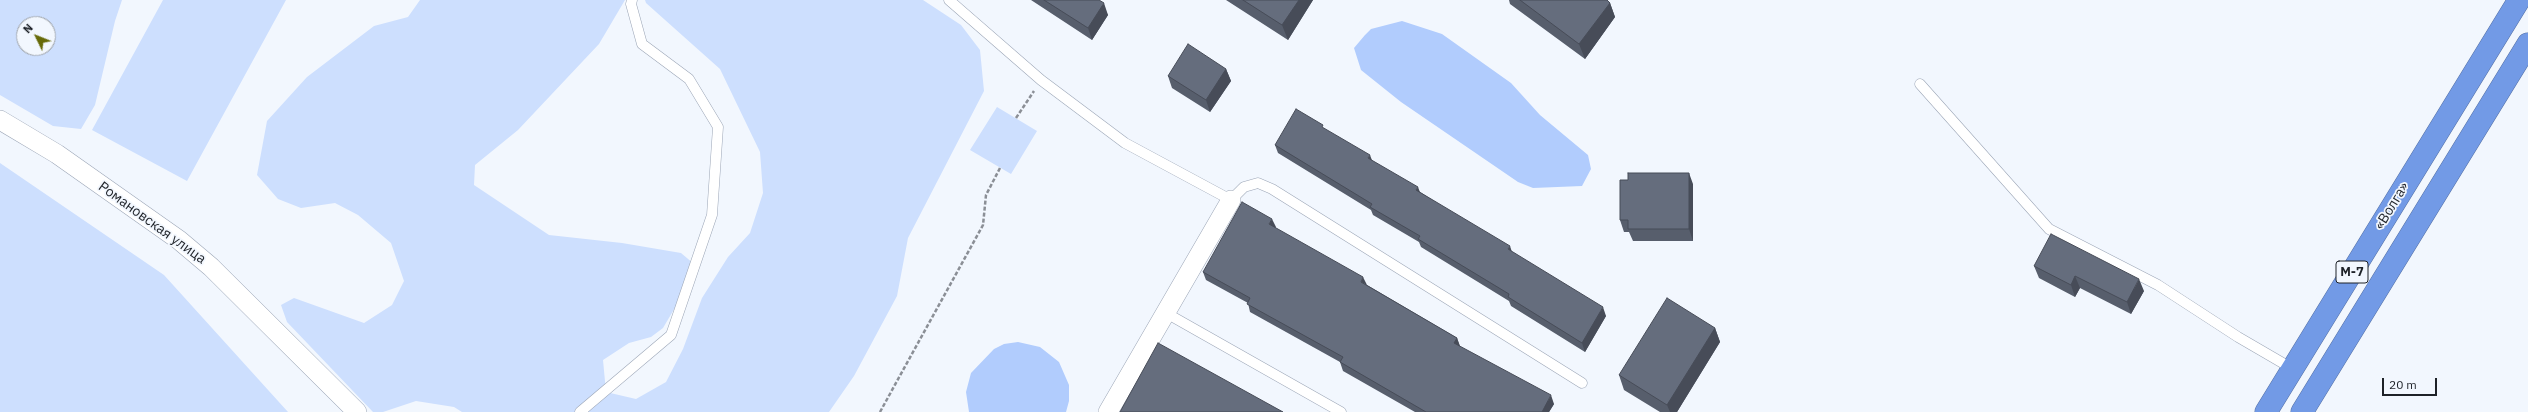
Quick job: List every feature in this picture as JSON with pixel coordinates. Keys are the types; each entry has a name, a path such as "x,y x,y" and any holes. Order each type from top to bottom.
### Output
{"highway":[{"name":"«Волга»","path":"2266,412 2519,0"},
{"name":"М-7","path":"2302,412 2528,44"}],"street":[{"name":"Романовская улица","path":"0,120 57,154 179,240 211,267 357,412"},
{"path":"1108,412 1231,200"}],"lane":[{"path":"580,412 671,335 712,216 718,127 689,79 642,44 631,4 632,0"},
{"path":"949,0 1041,80 1125,144 1231,200 1244,187 1258,183 1272,189 1582,383"},
{"path":"1920,84 2049,228 2158,285 2238,337 2293,368"},
{"path":"1166,313 1341,412"}],"path":[{"path":"1016,118 1041,80"},
{"path":"880,412 984,225 986,196 1000,168"}],"shaded area":[{"path":"0,0 122,0 115,21 95,105 81,129 53,126 0,95"},
{"path":"163,0 286,0 187,181 92,130"},
{"path":"420,0 625,0 599,44 518,130 475,165 474,185 549,235 622,243 681,253 694,264 683,294 663,328 651,337 629,343 603,360 606,392 636,399 666,382 683,349 702,298 728,257 750,233 763,193 760,152 720,69 646,3 645,0 923,0 961,25 980,50 984,91 908,238 897,296 854,376 829,412 462,412 454,407 416,401 383,412 373,412 287,322 281,305 294,298 364,323 392,305 404,281 391,243 358,215 335,203 301,208 278,199 257,175 267,121 307,77 374,26 408,17"},
{"path":"1402,21 1442,34 1511,83 1540,115 1588,155 1591,169 1582,186 1533,188 1518,182 1401,102 1361,70 1354,48 1371,29"},
{"path":"997,107 1037,131 1011,174 970,150"},
{"path":"0,163 164,275 288,412 0,412"},
{"path":"1018,342 1040,347 1059,362 1069,385 1069,401 1066,412 969,412 966,392 971,373 994,349 1004,344"}],"building":[{"path":"1044,0 1099,0 1104,3 1088,28"},
{"path":"1243,0 1299,0 1282,25"},
{"path":"1520,0 1607,0 1610,3 1579,44"},
{"path":"1188,44 1226,69 1206,100 1168,76"},
{"path":"1296,109 1323,125 1322,127 1370,155 1368,158 1418,187 1416,190 1510,246 1508,249 1603,307 1582,343 1508,297 1509,294 1418,239 1420,236 1370,207 1372,204 1275,145"},
{"path":"1628,173 1689,173 1689,229 1628,229 1628,220 1620,220 1620,180 1628,180"},
{"path":"1242,202 1272,219 1269,224 1363,277 1361,282 1457,338 1454,343 1551,395 1542,412 1426,412 1340,362 1343,357 1247,304 1250,298 1203,272"},
{"path":"2051,234 2139,279 2127,302 2075,276 2071,285 2034,266"},
{"path":"1667,298 1715,328 1667,405 1619,375"},
{"path":"1158,343 1283,412 1120,412"}]}
